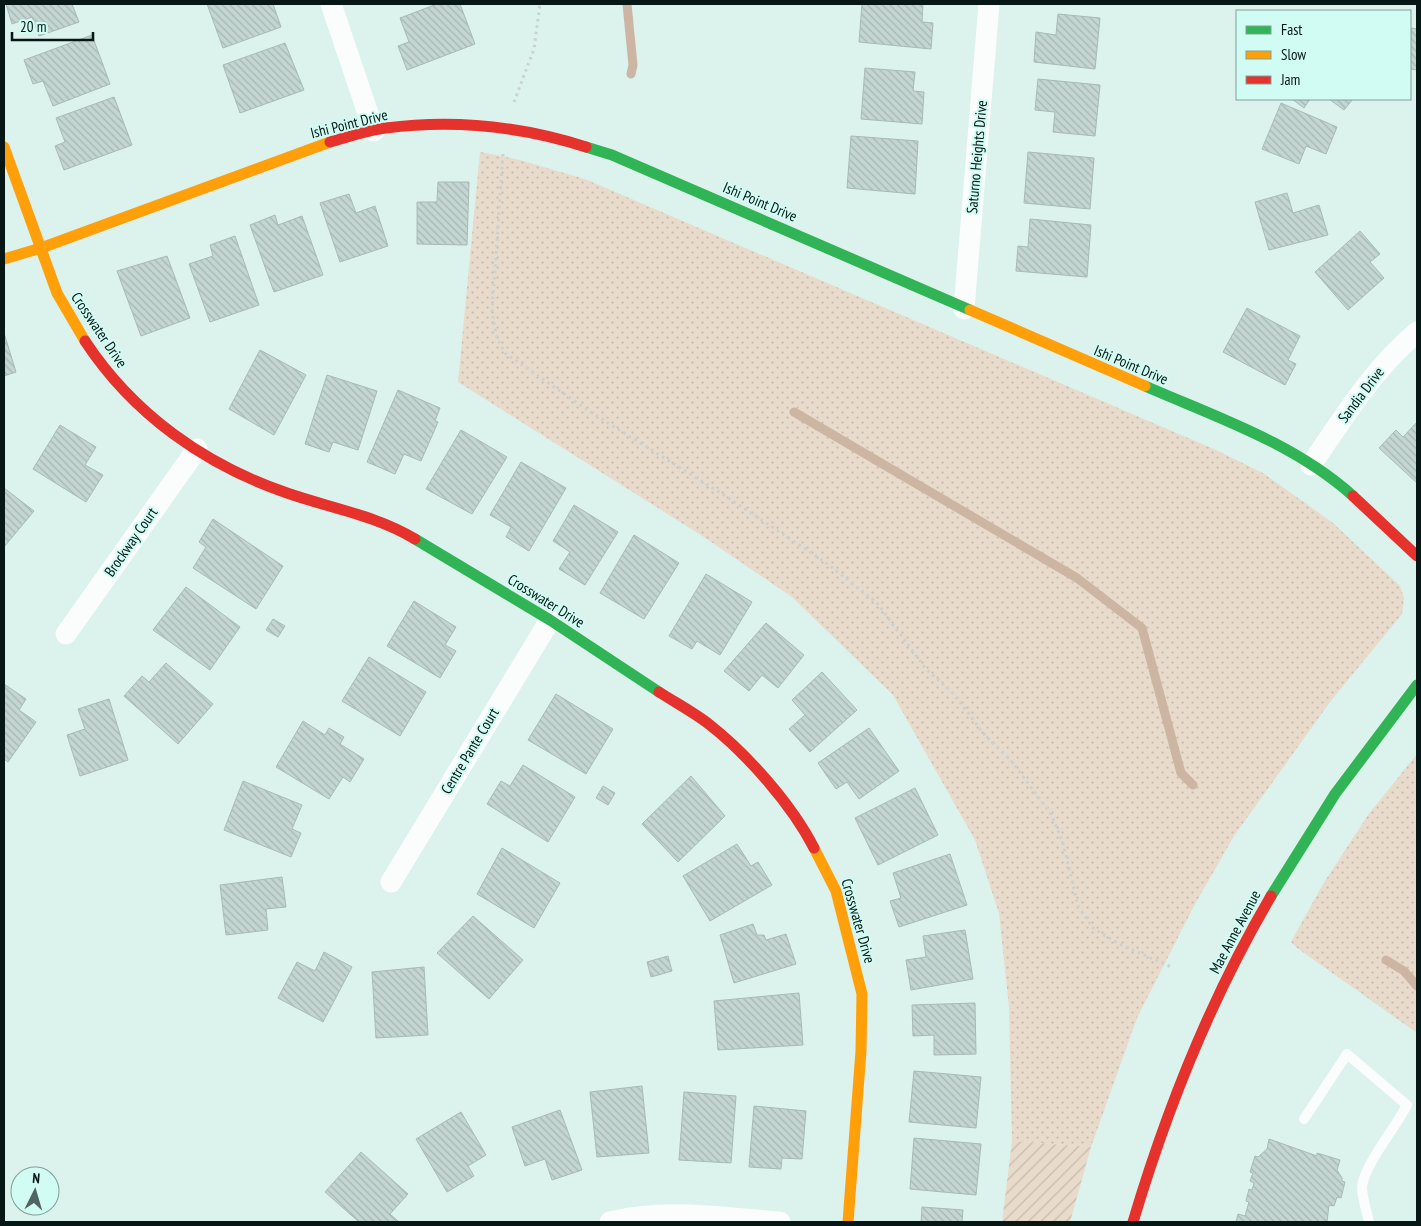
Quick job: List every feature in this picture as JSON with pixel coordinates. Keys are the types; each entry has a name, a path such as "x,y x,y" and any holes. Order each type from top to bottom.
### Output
{"street":[{"path":"331,4 374,131"},
{"name":"Saturno Heights Drive","path":"964,309 989,4"},
{"name":"Ishi Point Drive","path":"4,259 41,248 329,142 374,131 440,123 505,127 544,134 612,155 1272,441 1312,464 1350,494 1417,556"},
{"name":"Crosswater Drive","path":"4,147 57,293 98,361 132,400 166,430 233,472 287,493 362,515 405,533 550,620 710,725 744,756 782,799 811,842 836,891 862,994 861,1051 848,1222"},
{"name":"Sandia Drive","path":"1312,464 1368,382 1400,346 1417,332"},
{"name":"Brockway Court","path":"66,634 197,449"},
{"name":"Centre Pante Court","path":"390,882 550,620"},
{"name":"Mae Anne Avenue","path":"1133,1222 1169,1112 1209,1016 1253,928 1301,845 1353,767 1417,685"},
{"path":"610,1222 627,1218 670,1214 780,1222"}],"lane":[{"path":"1304,1119 1347,1054 1407,1105 1397,1125 1373,1158 1362,1187 1369,1222"}],"path":[{"path":"540,4 534,49 505,127 492,312 497,338 505,353 592,413 727,497 818,557 877,603 926,669 953,693 983,733 1013,763 1051,814 1063,843 1078,906 1093,928 1119,944 1170,967"}],"shaded area":[{"path":"480,152 516,159 585,179 1216,450 1263,473 1333,523 1400,586 1404,598 1402,614 1330,702 1234,836 1194,906 1137,1018 1091,1147 1012,1141 1009,1007 999,913 975,840 893,695 792,597 704,537 458,382"},
{"path":"1417,754 1417,1033 1291,942 1323,884 1368,815"},
{"path":"1012,1141 1091,1147 1070,1222 1002,1222"}],"building":[{"path":"6,4 72,4 79,22 39,36 32,17 12,24"},
{"path":"207,4 273,4 281,27 223,48"},
{"path":"437,4 460,4 475,44 407,70 398,46 409,42 400,18"},
{"path":"862,4 923,4 922,22 933,23 931,49 859,42"},
{"path":"1058,14 1100,18 1095,69 1034,62 1036,32 1056,35"},
{"path":"1412,28 1417,29 1417,70 1411,69"},
{"path":"92,35 110,84 53,106 43,81 33,84 24,60"},
{"path":"285,43 304,90 240,113 223,65"},
{"path":"865,68 915,72 913,91 924,92 922,124 861,119"},
{"path":"1038,79 1100,85 1095,136 1053,132 1055,112 1035,110"},
{"path":"114,97 132,145 64,170 55,146 65,142 56,118"},
{"path":"1293,100 1309,100 1304,108"},
{"path":"1330,100 1352,100 1344,110"},
{"path":"1281,103 1337,127 1326,154 1306,146 1299,164 1262,149"},
{"path":"851,136 918,141 915,194 847,188"},
{"path":"1028,152 1094,158 1090,209 1024,203"},
{"path":"438,182 469,182 467,245 417,244 417,202 437,202"},
{"path":"1287,193 1293,213 1319,205 1328,235 1269,250 1255,202"},
{"path":"349,194 356,213 375,206 388,246 340,262 320,203"},
{"path":"275,215 278,225 302,216 323,275 274,292 250,225"},
{"path":"1030,219 1091,225 1087,277 1016,271 1018,246 1028,247"},
{"path":"1360,231 1380,254 1370,262 1384,278 1348,310 1315,272"},
{"path":"235,236 259,305 210,322 189,264 213,256 210,245"},
{"path":"167,256 190,318 141,336 117,271"},
{"path":"1247,308 1300,336 1288,360 1296,364 1285,385 1223,352"},
{"path":"4,333 16,372 4,376"},
{"path":"260,350 306,375 274,435 229,409"},
{"path":"327,375 377,391 358,450 333,442 329,452 305,444"},
{"path":"398,390 440,408 435,421 438,422 421,461 404,454 395,474 367,462"},
{"path":"1417,422 1417,483 1379,448 1396,430 1403,437"},
{"path":"60,425 96,447 85,465 103,475 86,502 33,469"},
{"path":"461,430 507,457 472,514 426,489"},
{"path":"521,462 566,488 529,551 506,537 511,527 490,515"},
{"path":"4,488 34,511 4,547"},
{"path":"574,505 618,532 585,585 559,569 570,552 553,541"},
{"path":"213,519 283,566 256,609 193,568 206,547 199,542"},
{"path":"634,535 679,563 644,619 600,593"},
{"path":"706,574 752,602 720,655 697,641 692,649 669,636"},
{"path":"186,587 240,627 210,670 153,630"},
{"path":"414,601 456,627 445,645 456,651 440,678 387,646"},
{"path":"273,619 285,626 278,637 266,630"},
{"path":"766,623 804,655 778,688 762,675 749,691 724,671"},
{"path":"369,657 426,692 400,736 342,701"},
{"path":"166,663 213,704 178,744 124,696 142,676 149,682"},
{"path":"822,672 857,710 810,752 789,729 805,715 792,700"},
{"path":"4,684 26,699 19,710 36,722 8,762 4,759"},
{"path":"556,694 613,729 586,774 528,740"},
{"path":"109,699 128,760 80,776 67,735 85,729 78,709"},
{"path":"303,721 325,735 329,728 344,737 340,744 364,759 350,782 343,777 329,799 276,767"},
{"path":"869,728 899,771 859,799 847,782 836,789 818,763"},
{"path":"523,765 575,797 548,842 487,804 501,781 510,786"},
{"path":"691,776 725,816 678,862 642,824"},
{"path":"243,781 302,805 292,829 301,833 291,857 224,830"},
{"path":"603,786 615,793 608,805 596,798"},
{"path":"915,788 938,835 878,865 855,818"},
{"path":"737,844 751,866 758,862 772,885 710,921 683,876"},
{"path":"502,848 560,883 534,928 477,894"},
{"path":"950,854 967,905 899,927 890,901 901,898 893,873"},
{"path":"282,877 286,907 266,909 268,930 226,935 220,885"},
{"path":"473,916 523,960 489,999 437,953"},
{"path":"753,924 757,935 764,935 766,940 786,934 796,964 734,983 720,935"},
{"path":"965,930 973,979 911,990 906,960 926,957 923,936"},
{"path":"324,952 352,967 323,1022 278,998 297,962 315,971"},
{"path":"668,956 672,971 651,977 647,962"},
{"path":"424,967 428,1035 376,1038 372,972"},
{"path":"799,993 803,1045 718,1050 714,1001"},
{"path":"975,1003 976,1054 934,1055 934,1035 913,1036 912,1005"},
{"path":"914,1071 981,1077 976,1128 909,1122"},
{"path":"642,1086 649,1153 597,1157 590,1092"},
{"path":"684,1092 736,1096 731,1163 679,1160"},
{"path":"754,1106 806,1111 802,1159 782,1158 781,1169 749,1167"},
{"path":"560,1110 582,1170 552,1180 545,1159 525,1166 512,1127"},
{"path":"461,1112 486,1155 468,1166 474,1176 447,1192 416,1139"},
{"path":"914,1138 981,1144 976,1195 910,1189"},
{"path":"1269,1139 1317,1156 1317,1153 1340,1160 1337,1170 1342,1181 1345,1182 1341,1198 1337,1197 1334,1206 1329,1205 1327,1222 1236,1222 1238,1214 1245,1216 1249,1202 1246,1201 1249,1189 1252,1190 1254,1183 1250,1181 1253,1173 1250,1172 1255,1156 1258,1157 1267,1149"},
{"path":"361,1152 408,1194 390,1214 398,1221 359,1222 325,1192"},
{"path":"922,1207 963,1210 962,1222 921,1222"}],"waterway":[{"path":"627,4 633,65 631,74"},
{"path":"794,412 1077,578 1142,628 1181,773 1193,785"},
{"path":"1386,960 1404,971 1417,986"}],"traffic: fast":[{"path":"586,147 612,155 970,310"},
{"path":"1145,386 1226,420 1280,446 1330,477 1353,496"},
{"path":"415,539 550,620 659,692"},
{"path":"1271,896 1335,794 1417,685"}],"traffic: slow":[{"path":"4,259 41,248 330,142"},
{"path":"4,147 57,293 85,341"},
{"path":"970,310 1145,386"},
{"path":"814,848 836,891 862,994 861,1051 848,1222"}],"traffic: jam":[{"path":"330,142 386,128 437,124 512,129 586,147"},
{"path":"85,341 125,392 148,414 200,452 228,468 257,481 287,493 368,518 415,539"},
{"path":"1353,496 1417,556"},
{"path":"659,692 704,721 754,766 794,815 814,848"},
{"path":"1133,1222 1160,1137 1192,1054 1229,974 1271,896"}]}
